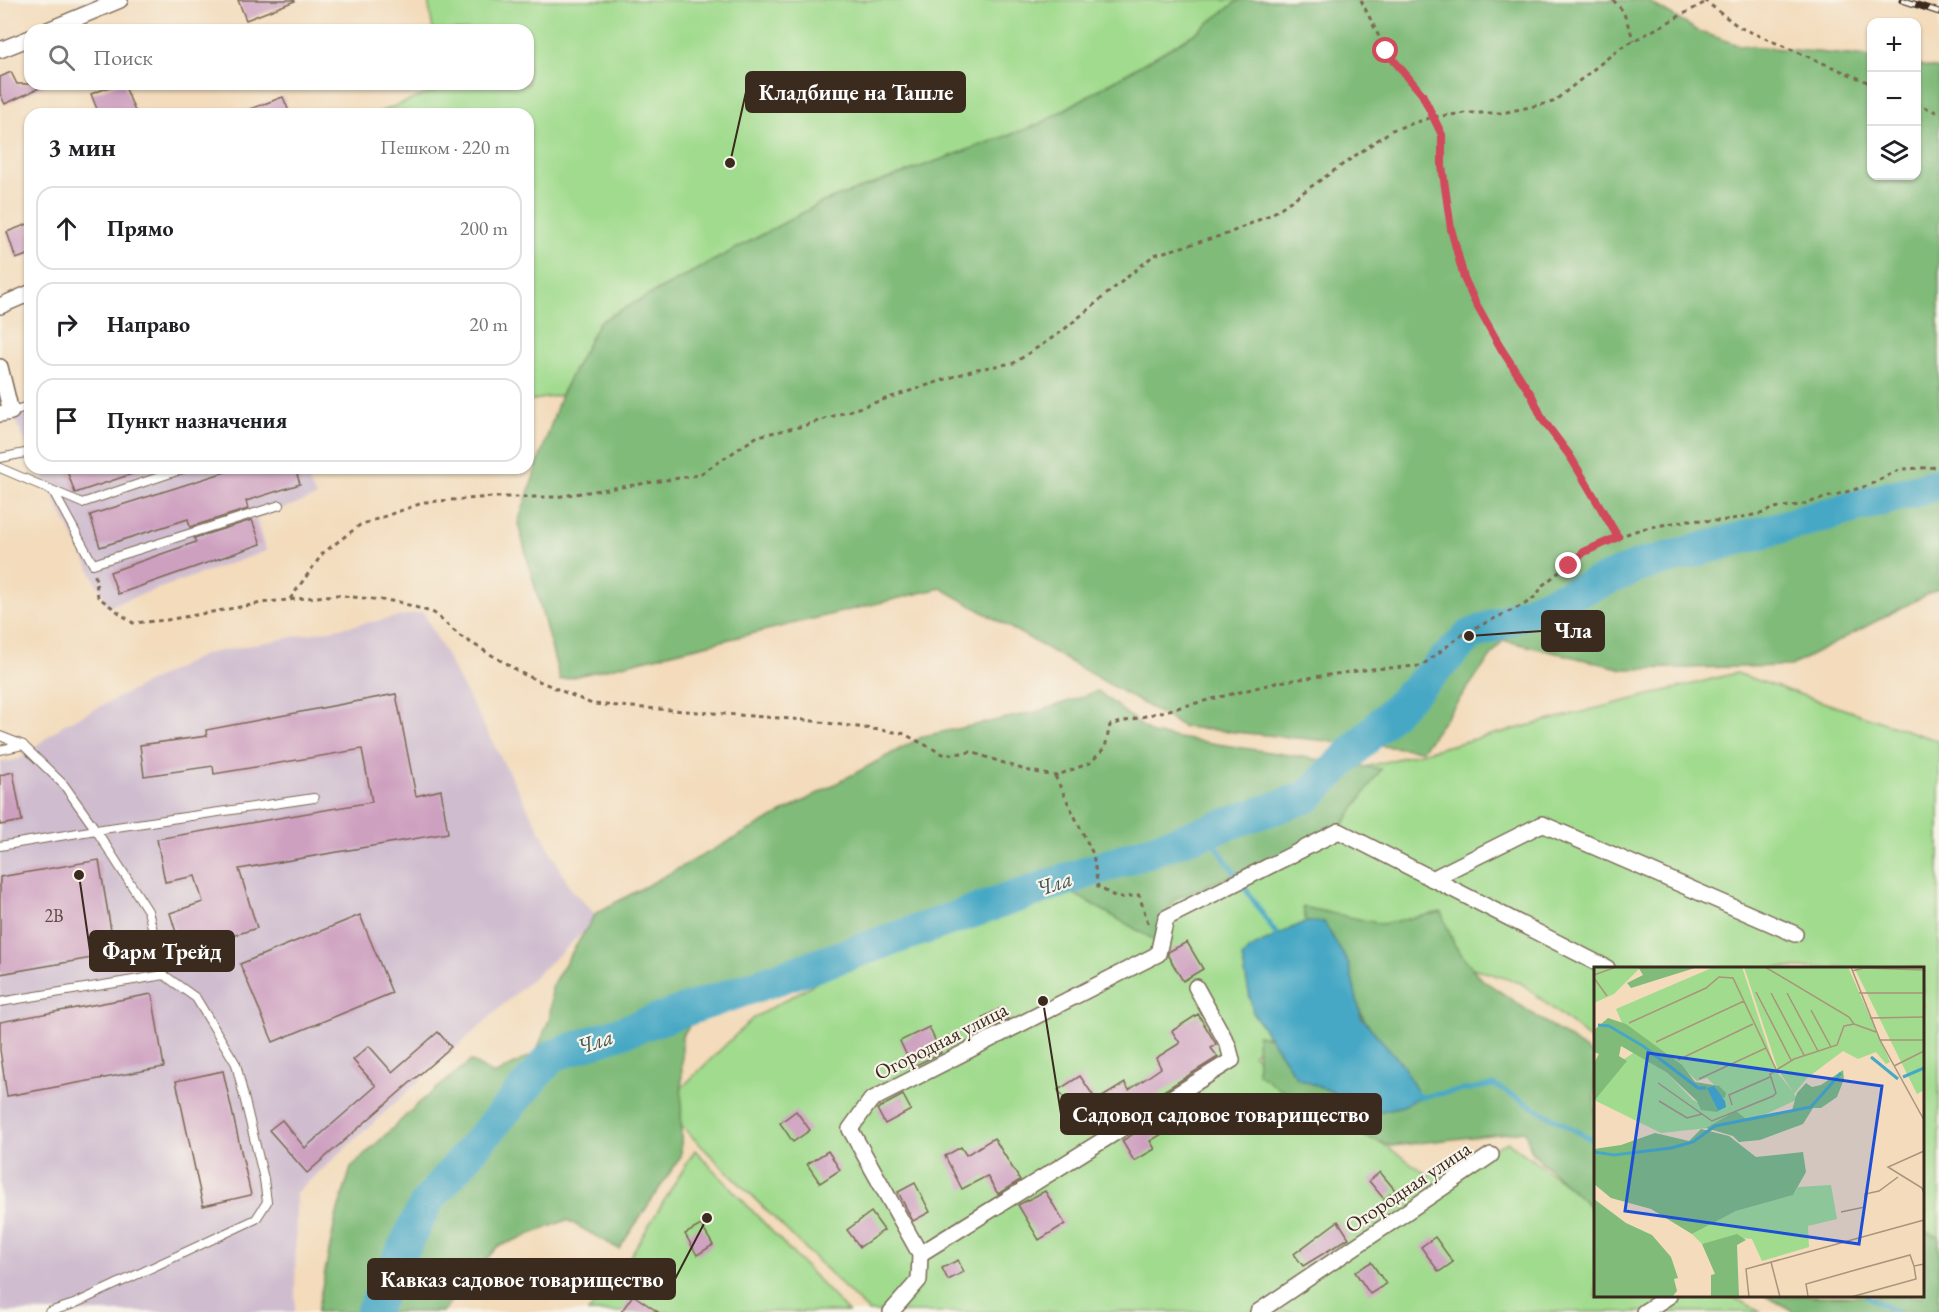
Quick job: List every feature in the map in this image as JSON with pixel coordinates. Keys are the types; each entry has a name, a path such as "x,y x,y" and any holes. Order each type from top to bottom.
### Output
{"street":[{"path":"62,24 120,0"},
{"path":"0,50 24,40"},
{"path":"0,306 24,296"},
{"path":"0,367 5,413"},
{"path":"1432,879 1542,824 1795,934"},
{"name":"Огородная улица","path":"920,1254 850,1129 872,1100 1158,954 1166,918 1339,831 1432,879"},
{"path":"1432,879 1603,967"},
{"path":"891,1312 919,1280 920,1254 1232,1060 1228,1045 1196,987"},
{"name":"Огородная улица","path":"1258,1312 1491,1155"},
{"path":"1644,1312 1667,1297"}],"lane":[{"path":"5,413 24,407"},
{"path":"0,458 24,453"},
{"path":"0,468 82,503 168,474"},
{"path":"53,490 93,564 280,505"},
{"path":"0,736 23,746 64,785 148,911 164,975 196,998 236,1064 264,1179 267,1202 256,1219 74,1304 49,1312"},
{"path":"0,750 23,746"},
{"path":"0,846 314,798"},
{"path":"0,1002 164,975"}],"path":[{"path":"1361,0 1386,51 1422,94 1442,135 1442,166 1451,229 1464,278 1493,336 1532,396 1543,420 1593,492 1618,537"},
{"path":"1613,0 1623,11 1634,41"},
{"path":"290,600 322,553 360,525 425,502 493,497 555,497 699,476 758,436 803,426 977,369 1014,363 1061,332 1154,255 1227,234 1272,214 1392,130 1433,117 1466,113 1502,113 1553,102 1620,48 1705,1 1739,27 1867,82"},
{"path":"1921,106 1939,113"},
{"path":"93,564 98,597 133,623 336,595 399,602 434,613 460,636 523,674 592,704 805,720 902,733 945,755 971,752 1025,770 1055,776 1090,763 1105,748 1110,725 1279,682 1371,669 1421,666 1466,632 1525,604 1536,596 1543,585 1584,552 1618,537 1641,529 1689,520 1721,522 1764,513 1772,508 1800,505 1866,486 1901,468 1939,467"},
{"path":"1055,776 1093,854 1098,887 1118,898 1139,895 1148,924"}],"shaded area":[{"path":"24,413 24,439 13,417"},
{"path":"42,474 306,474 316,497 256,518 266,551 108,606"},
{"path":"423,612 571,889 599,918 296,1193 295,1312 0,1312 0,763 19,759 63,725 205,654"}],"green space":[{"path":"428,0 1239,0 1194,34 1040,124 823,202 599,322 561,395 534,400 534,108 390,108 438,90 534,90 534,24 432,24"},
{"path":"1239,0 1646,0 1698,31 1738,45 1867,57 1867,180 1921,180 1921,66 1939,69 1939,588 1791,666 1623,669 1503,640 1422,750 1184,727 941,588 560,680 518,523 561,395 599,322 823,202 1040,124 1194,34"},
{"path":"1736,673 1939,741 1939,1259 1924,1252 1924,967 1594,967 1594,1042 1521,983 1391,943 1335,964 1253,1054 1428,1175 1508,1142 1594,1205 1594,1297 1733,1297 1762,1312 869,1312 662,1107 753,1018 1065,843"},
{"path":"1098,691 1152,734 1381,769 1339,831 1174,899 1156,941 1064,888 725,1012 703,1007 682,1036 681,1156 619,1249 567,1220 497,1247 442,1312 317,1312 336,1217 351,1168 420,1102 471,1061 494,1075 536,1053 550,1017 552,985 596,913 924,736 1040,711"},
{"path":"1303,907 1382,924 1441,912 1455,946 1480,978 1594,1055 1594,1210 1532,1153 1525,1131 1391,1146 1323,1121 1258,1073 1257,1035 1280,1038 1375,1041 1358,1007 1308,933"},
{"path":"695,1150 848,1312 588,1312 612,1286"},
{"path":"1924,1231 1939,1237 1939,1312 1795,1312 1768,1297 1924,1297"}],"water":[{"path":"1304,922 1324,922 1349,965 1361,1017 1403,1065 1420,1097 1403,1106 1361,1116 1333,1092 1297,1078 1253,1013 1242,958 1251,948"}],"building":[{"path":"238,0 294,0 295,1 246,20"},
{"path":"11,72 17,84 24,84 24,90 35,90 5,104 0,94 0,77"},
{"path":"102,90 126,90 134,108 97,108 91,94"},
{"path":"283,97 288,108 253,108"},
{"path":"24,225 24,256 16,259 7,232"},
{"path":"68,474 132,474 75,493"},
{"path":"219,474 297,474 300,484 246,501 248,509 190,527 188,519 100,547 90,515"},
{"path":"252,520 261,544 118,594 110,572 196,542 194,538"},
{"path":"396,694 416,796 441,790 448,833 239,869 257,928 182,952 170,913 203,902 195,876 165,882 157,839 372,802 362,749 214,774 213,766 144,776 140,745 207,736 206,730"},
{"path":"13,772 22,821 0,825 0,775"},
{"path":"99,860 115,954 0,974 0,877"},
{"path":"360,915 392,993 273,1042 240,964"},
{"path":"1187,942 1203,969 1183,981 1168,956 1168,952"},
{"path":"152,994 164,1067 7,1096 0,1050 0,1022"},
{"path":"1002,1008 1008,1019 989,1029 983,1017"},
{"path":"1198,1014 1216,1044 1211,1048 1218,1057 1114,1122 1099,1099 1125,1083 1129,1090 1161,1068 1156,1058 1180,1043 1172,1031"},
{"path":"929,1027 941,1053 912,1067 900,1041"},
{"path":"438,1032 451,1047 307,1173 269,1130 282,1120 305,1148 376,1086 353,1060 369,1046 392,1072"},
{"path":"223,1071 251,1195 203,1206 176,1081"},
{"path":"1080,1076 1097,1101 1076,1115 1058,1090"},
{"path":"903,1095 911,1110 885,1124 877,1109"},
{"path":"796,1111 810,1130 793,1142 780,1123"},
{"path":"1166,1113 1174,1127 1150,1141 1155,1149 1134,1161 1122,1141"},
{"path":"994,1138 1020,1180 998,1194 987,1176 962,1189 945,1156 961,1147 966,1155"},
{"path":"828,1151 840,1170 820,1183 807,1164"},
{"path":"1380,1172 1395,1190 1384,1199 1369,1181"},
{"path":"915,1183 930,1212 913,1221 898,1192"},
{"path":"1045,1191 1065,1224 1039,1240 1018,1205"},
{"path":"871,1212 884,1230 860,1247 847,1230"},
{"path":"1338,1221 1349,1238 1303,1266 1294,1254"},
{"path":"701,1225 713,1245 697,1255 685,1234"},
{"path":"1435,1237 1453,1262 1439,1272 1421,1247"},
{"path":"958,1260 964,1272 948,1280 942,1268"},
{"path":"1371,1262 1386,1284 1370,1294 1355,1272"},
{"path":"633,1295 658,1312 621,1312"}],"waterway":[{"name":"Чла","path":"372,1312 426,1203 552,1056 1307,797 1469,636 1639,566 1939,484"},
{"path":"1206,831 1277,935 1276,942"},
{"path":"1416,1093 1420,1097 1494,1085 1594,1141"},
{"path":"1869,1297 1896,1312"}],"railway":[{"path":"1902,0 1939,12"}],"place":[{"name":"Кладбище на Ташле","path":"730,163"},
{"name":"Чла","path":"1469,636"},
{"name":"Фарм Трейд","path":"79,875"},
{"name":"Садовод садовое товарищество","path":"1043,1001"},
{"name":"Кавказ садовое товарищество","path":"707,1218"}],"route":[{"path":"1386,51 1422,94 1442,135 1442,166 1451,229 1464,278 1475,302 1502,350 1532,396 1543,420 1599,501 1618,537 1584,552 1569,566"}]}
